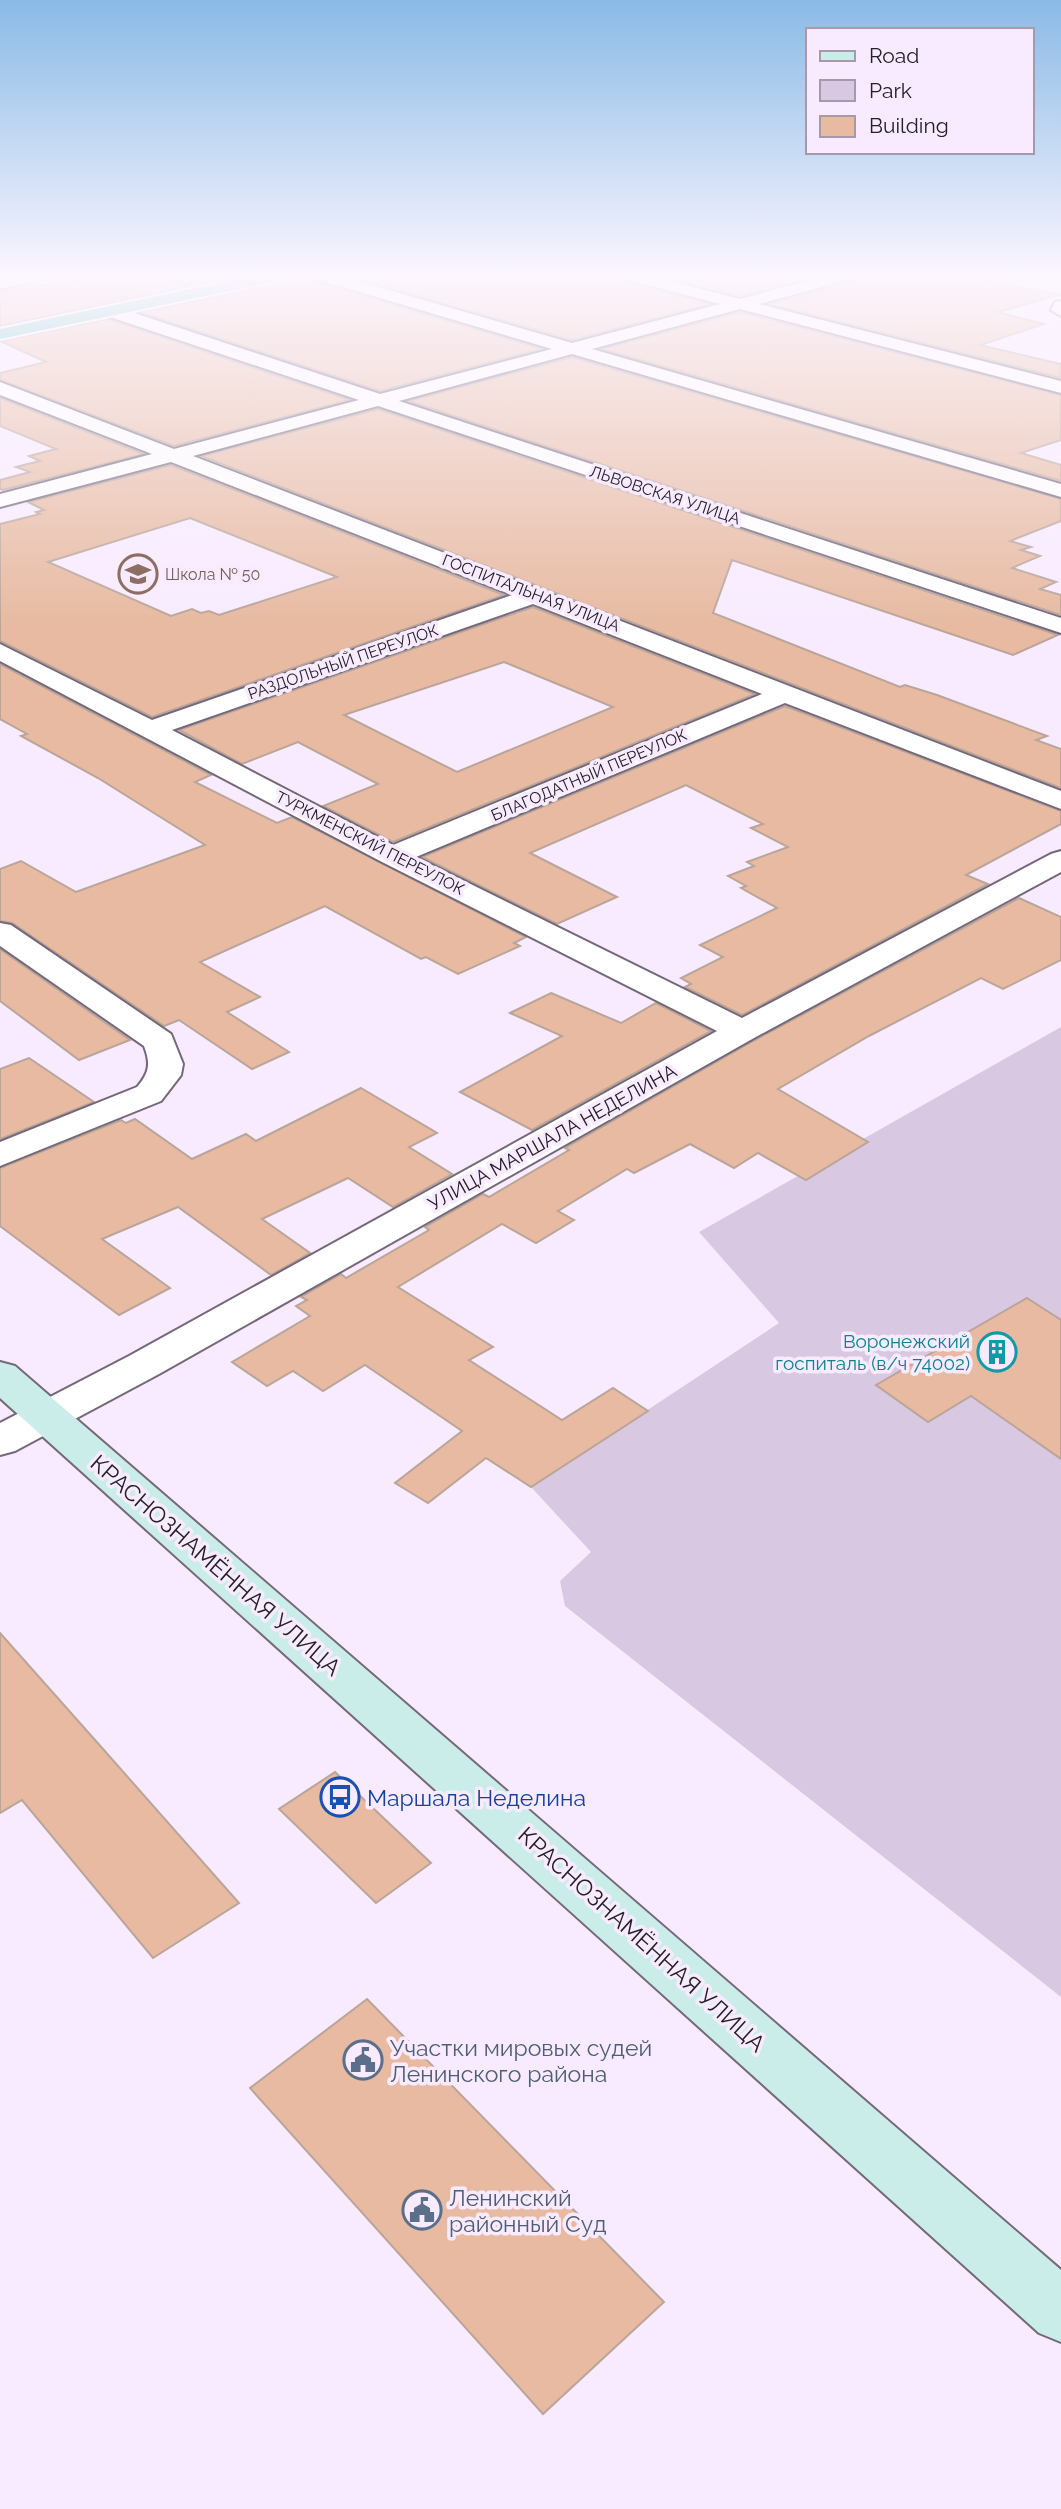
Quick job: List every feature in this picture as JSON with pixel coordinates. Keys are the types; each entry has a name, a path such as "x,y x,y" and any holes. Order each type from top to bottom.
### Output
{"street":[{"name":"ГОСПИТАЛЬНАЯ УЛИЦА","path":"14,393 176,454 1061,801"},
{"name":"ЛЬВОВСКАЯ УЛИЦА","path":"358,393 1061,626"},
{"path":"0,501 405,393"},
{"path":"728,393 1061,491"},
{"name":"РАЗДОЛЬНЫЙ ПЕРЕУЛОК","path":"151,729 536,595"},
{"name":"ТУРКМЕНСКИЙ ПЕРЕУЛОК","path":"0,652 391,856 742,1031"},
{"name":"БЛАГОДАТНЫЙ ПЕРЕУЛОК","path":"391,856 786,692"},
{"name":"УЛИЦА МАРШАЛА НЕДЕЛИНА","path":"0,1441 144,1365 742,1031 1061,860"},
{"path":"0,932 159,1041 168,1061 164,1078 149,1094 0,1156"},
{"name":"КРАСНОЗНАМЁННАЯ УЛИЦА","path":"0,1376 405,1730 1061,2311"}],"green space":[{"path":"1061,1027 1061,1997 565,1606 560,1581 591,1552 531,1487 779,1323 699,1232"}],"building":[{"path":"35,393 329,393 350,400 174,446"},
{"path":"437,393 696,393 1061,499 1061,521 1010,541 1031,547 1021,550 1040,556 1012,568 1056,582 1040,589 1061,595 1061,615 408,401"},
{"path":"755,393 1061,395 1061,440 1021,453 1061,465 1061,481"},
{"path":"0,398 144,454 0,489 0,480 30,472 16,467 40,461 29,456 56,449 0,426"},
{"path":"378,409 1058,635 1013,655 732,560 713,613 900,687 905,685 937,695 1047,736 1036,740 1061,749 1061,788 201,456"},
{"path":"171,465 504,595 152,717 0,641 0,524 40,514 36,512 44,510 28,502","holes":["190,518 337,577 219,615 192,609 171,616 48,562"]},
{"path":"533,607 755,694 393,842 323,806 378,784 298,742 242,764 179,730","holes":["504,662 613,707 457,772 344,715"]},
{"path":"0,664 211,775 195,782 277,823 292,817 526,937 514,943 520,946 458,974 426,957 421,959 325,906 200,962 260,997 227,1012 289,1052 252,1069 179,1020 164,1026 12,923 0,921 0,869 21,861 76,892 205,845 98,778 21,736 27,734 0,719"},
{"path":"785,706 1061,811 1061,824 966,875 988,884 742,1015 685,987 691,984 681,978 723,957 700,945 777,908 741,888 746,886 728,876 754,866 747,862 788,847 751,828 763,824 686,785 530,853 617,897 557,924 422,857"},
{"path":"1019,898 1061,917 1061,960 1003,989 981,978 869,1036 778,1089 868,1142 806,1180 758,1153 734,1168 690,1144 634,1173 627,1169 558,1211 574,1220 536,1243 502,1224 398,1287 493,1347 469,1360 562,1420 613,1388 648,1411 531,1487 486,1458 428,1503 395,1483 462,1431 365,1365 323,1391 293,1371 267,1386 232,1362 310,1316 296,1306 307,1300 301,1297 341,1274 346,1278 429,1230 425,1227 483,1194 489,1197 569,1150 565,1148 755,1040"},
{"path":"0,949 130,1040 79,1060 0,1001"},
{"path":"551,993 621,1023 656,1003 711,1031 532,1130 460,1092 562,1036 510,1013"},
{"path":"29,1058 94,1102 0,1139 0,1069"},
{"path":"361,1088 437,1133 409,1147 452,1174 393,1207 348,1178 262,1219 310,1253 271,1275 178,1207 102,1239 170,1288 119,1315 0,1226 0,1168 121,1120 126,1123 135,1119 192,1159 246,1134 256,1141"},
{"name":"Воронежский госпиталь (в/ч 74002)","path":"1027,1298 1061,1320 1061,1459 971,1396 928,1422 876,1385"},
{"path":"0,1633 239,1903 153,1958 22,1800 0,1813"},
{"path":"335,1772 431,1863 376,1903 279,1809"},
{"path":"367,1999 664,2302 543,2414 250,2088"}],"place":[{"name":"Школа № 50","path":"138,574"},
{"name":"Воронежский госпиталь (в/ч 74002)","path":"997,1352"},
{"name":"Маршала Неделина","path":"340,1797"},
{"name":"Участки мировых судей Ленинского района","path":"363,2060"},
{"name":"Ленинский районный Суд","path":"422,2210"}]}
